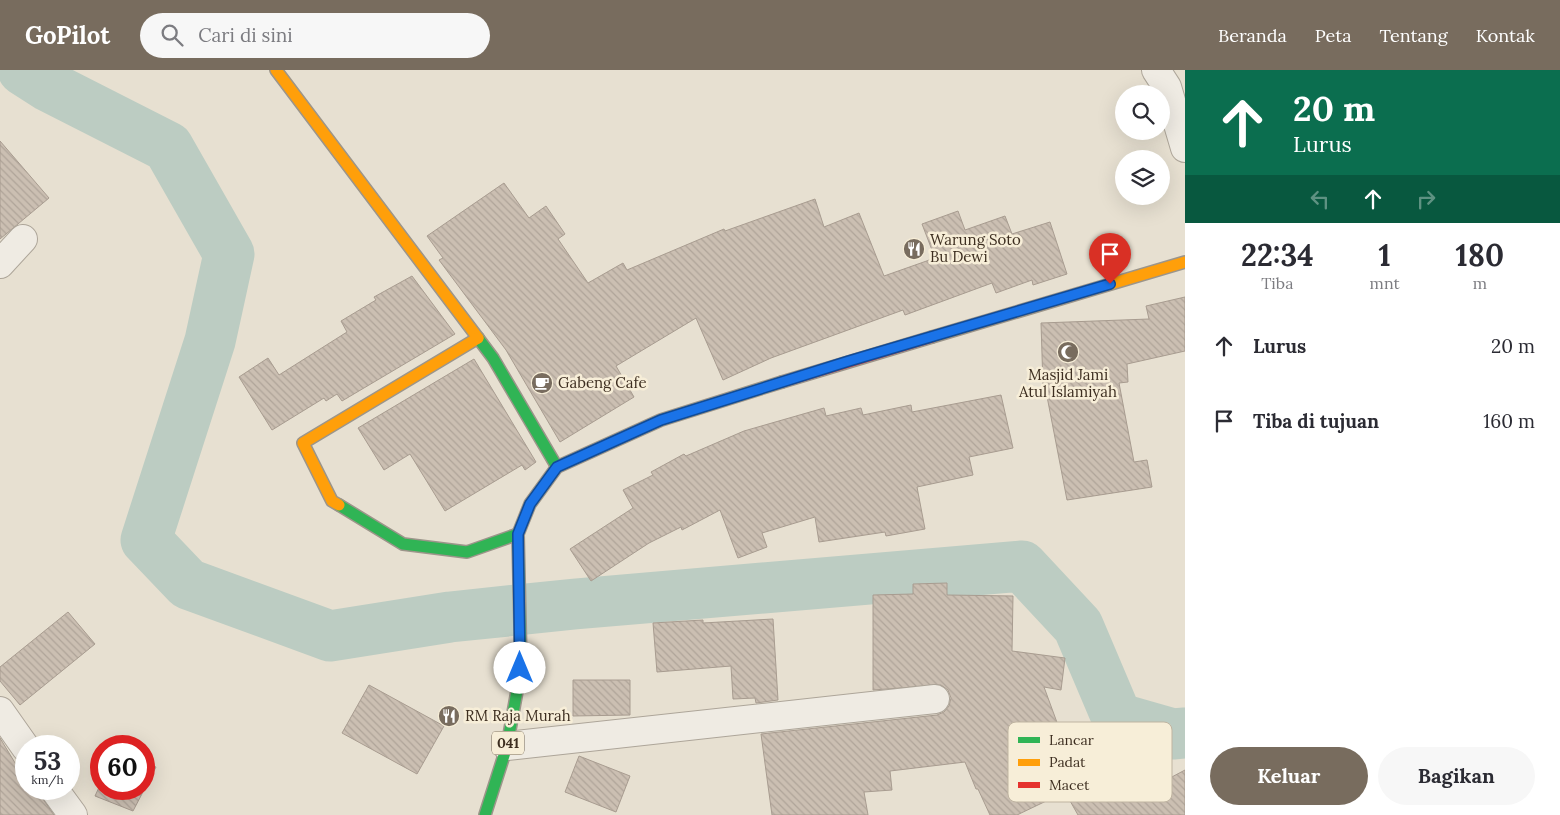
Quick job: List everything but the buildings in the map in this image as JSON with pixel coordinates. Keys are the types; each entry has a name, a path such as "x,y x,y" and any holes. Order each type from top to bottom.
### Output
{"main road":[{"path":"276,70 493,358 557,467"},
{"path":"478,338 303,443 332,501 403,544 467,552 518,534 530,504 557,467 661,420 849,361 1185,262"},
{"name":"041","path":"485,815 507,746 520,668 520,564 518,534"}],"street":[{"path":"1156,70 1167,87 1185,148"},
{"path":"0,264 23,239"},
{"path":"507,746 935,699"},
{"path":"0,711 17,735"},
{"path":"62,800 73,815"}],"waterway":[{"path":"23,70 48,86 168,147 229,254 210,341 146,540 188,584 330,636 450,617 575,604 1022,566 1078,626 1117,718 1131,722"},
{"path":"1172,734 1185,733"}],"traffic: fast":[{"path":"478,338 493,358 557,467"},
{"path":"485,815 507,746 521,669 518,534 530,504 557,467 661,420 782,382"},
{"path":"339,505 403,544 467,552 518,534"}],"traffic: slow":[{"path":"276,70 478,338"},
{"path":"932,337 1185,262"},
{"path":"339,505 332,501 303,443 478,338"}],"traffic: jam":[{"path":"782,382 932,337"}],"place":[{"name":"Warung Soto Bu Dewi","path":"914,249"},
{"name":"Masjid Jami Atul Islamiyah","path":"1068,352"},
{"name":"Gabeng Cafe","path":"542,383"},
{"name":"RM Raja Murah","path":"449,716"}],"route":[{"path":"520,668 520,564 518,534 530,504 557,467 661,420 849,361 1110,284"}]}
